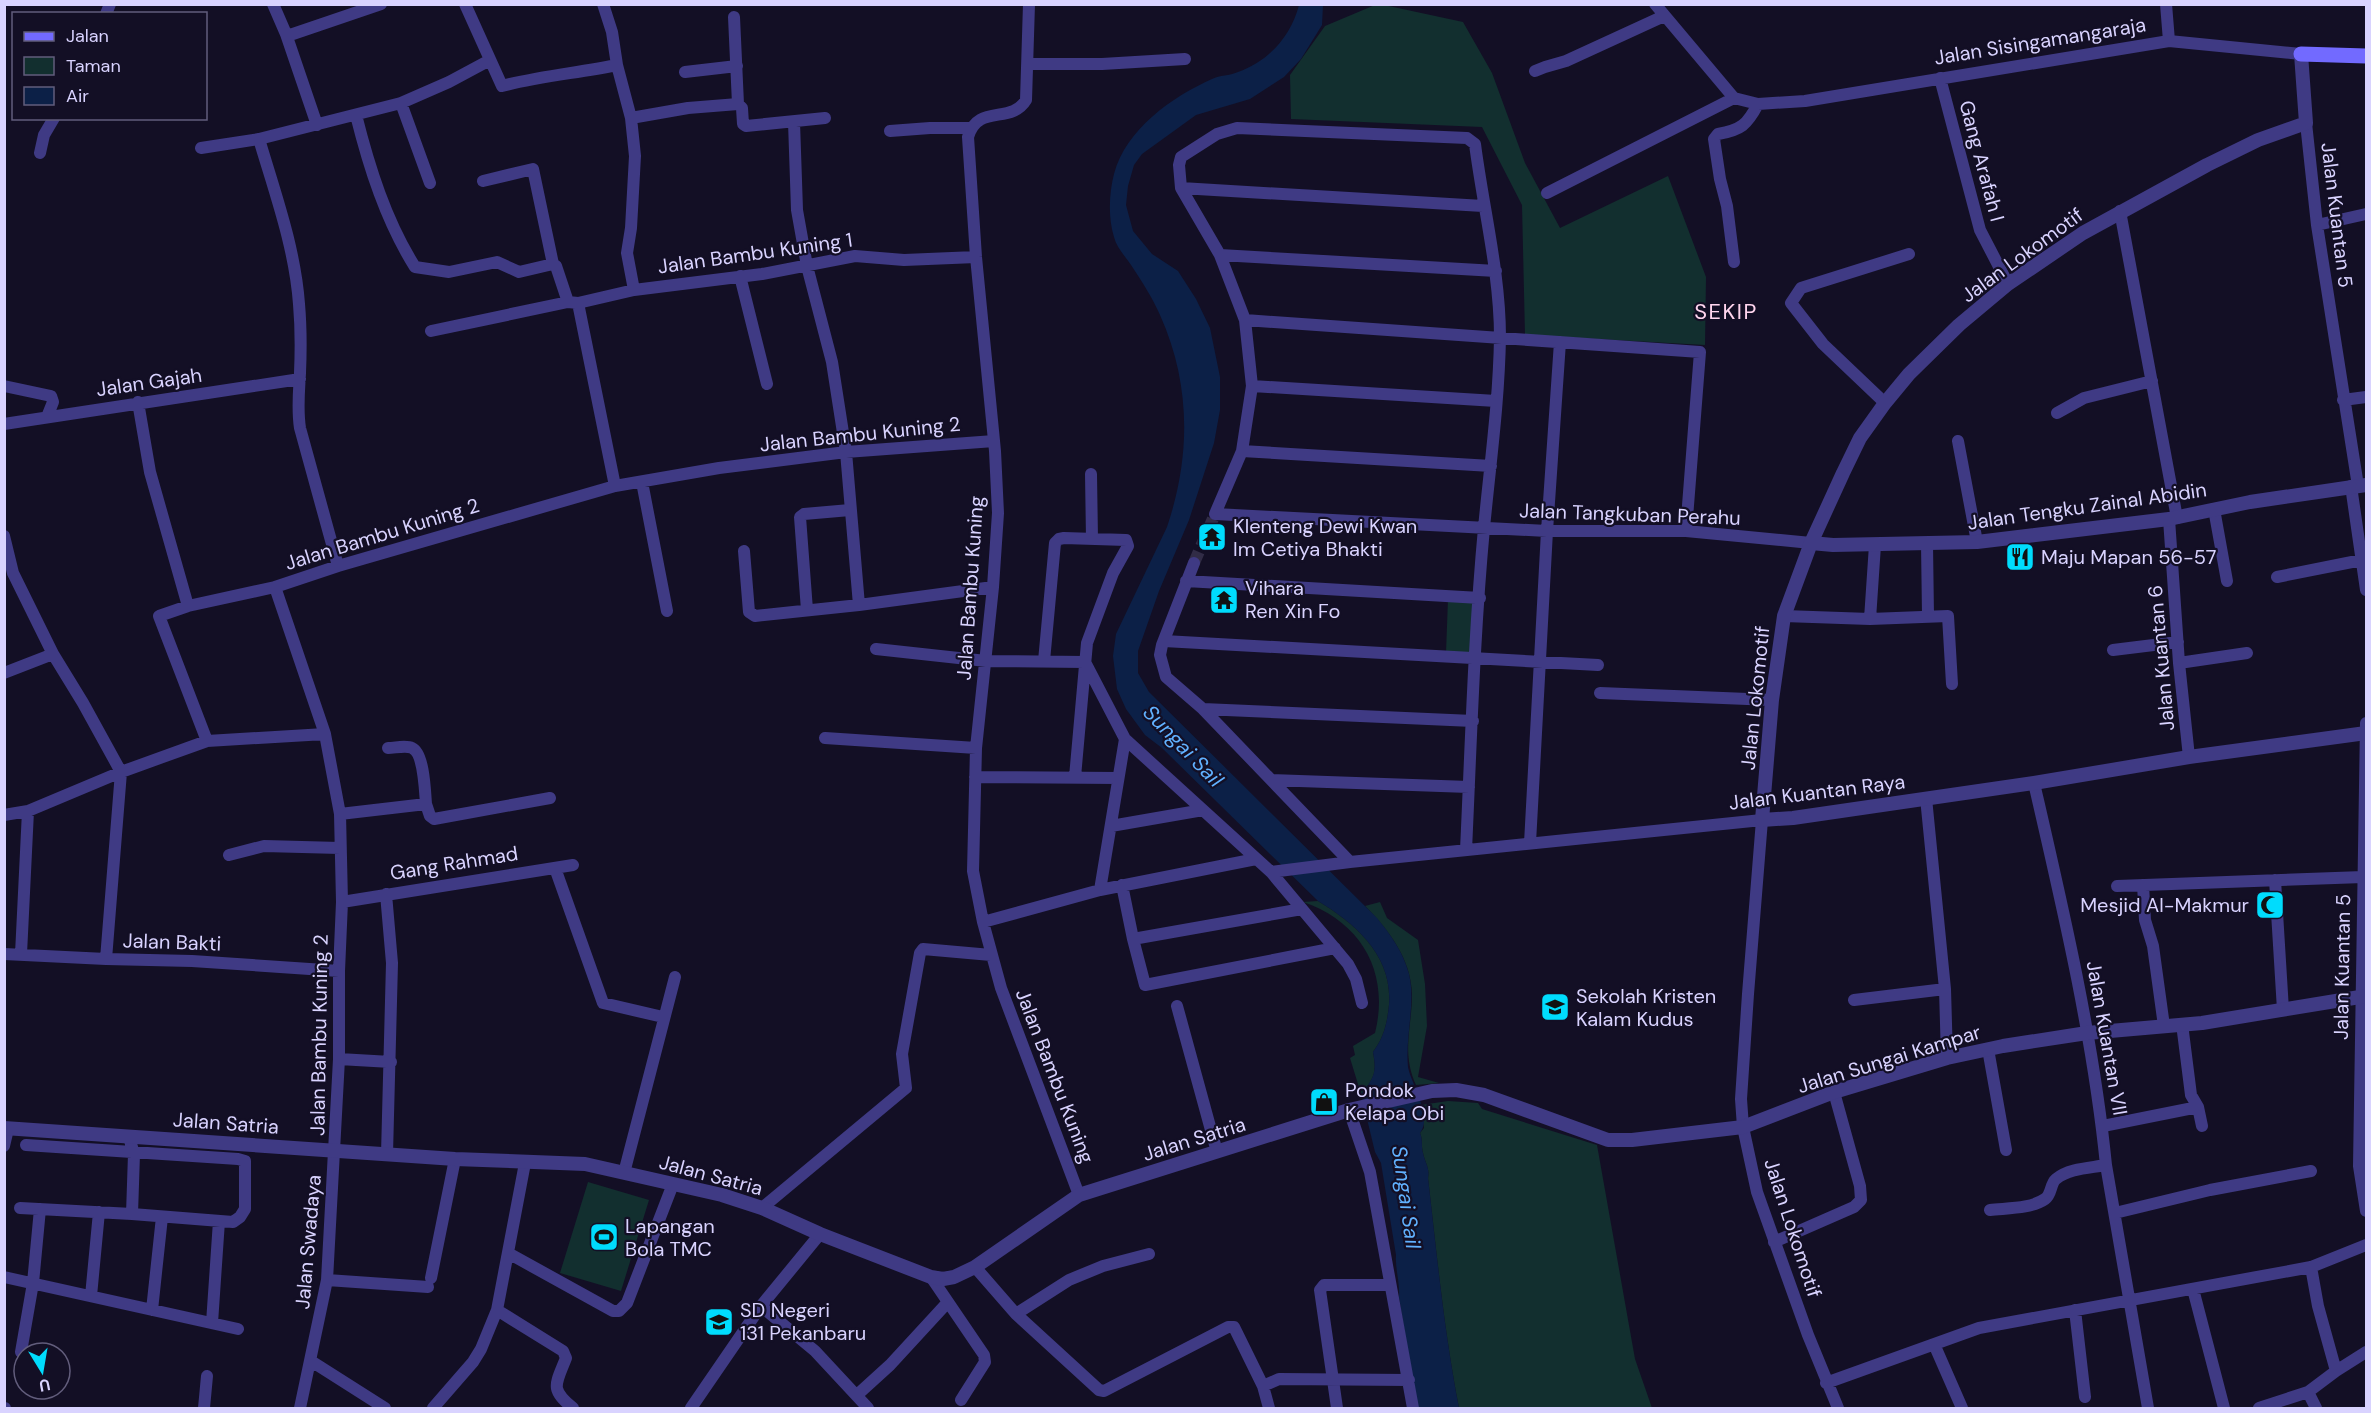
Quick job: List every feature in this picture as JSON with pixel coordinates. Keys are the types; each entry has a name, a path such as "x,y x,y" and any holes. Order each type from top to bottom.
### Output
{"main road":[{"name":"Jalan Sisingamangaraja","path":"2301,54 2366,56"}],"street":[{"path":"273,4 287,36 317,124"},
{"path":"287,36 381,4"},
{"path":"465,4 502,86 535,77 580,73 617,65"},
{"path":"603,4 612,32 617,65 631,118 635,156 631,228 627,253 634,290"},
{"path":"890,131 971,128 977,120 986,116 1014,111 1022,107 1026,100 1029,4"},
{"path":"1547,193 1734,98 1655,4"},
{"path":"2166,4 2169,41"},
{"path":"1535,71 1566,61 1664,16"},
{"path":"734,17 738,104 742,108 743,124 746,126 825,118"},
{"name":"Jalan Sisingamangaraja","path":"1734,98 1758,104 1805,101 2169,41 2301,54"},
{"name":"Jalan Kuantan 5","path":"2301,54 2317,225 2358,486 2362,560 2367,590"},
{"path":"1028,64 1102,64 1185,59"},
{"path":"201,148 259,140 401,103 449,82 490,60"},
{"path":"684,72 738,66"},
{"name":"Gang Arafah I","path":"1940,78 1980,230 2008,284"},
{"path":"401,103 430,183"},
{"path":"631,118 688,108 738,104"},
{"path":"1734,262 1727,206 1714,139 1718,134 1735,131 1742,126 1751,117 1758,104"},
{"path":"356,115 369,166 403,248 415,267 449,272 497,262 519,272 553,264"},
{"path":"40,153 44,135 53,120"},
{"path":"794,122 797,210 807,266 832,362 846,452 859,605"},
{"name":"Jalan Lokomotif","path":"1838,1408 1826,1383 1757,1192 1743,1127 1742,1099 1748,994 1772,700 1784,616 1811,543 1860,438 1909,374 1959,325 2008,284 2120,211 2258,140 2306,123"},
{"name":"Jalan Bambu Kuning","path":"971,128 968,136 976,257 994,441 998,513 993,587 976,748 973,871 983,922 1001,988 1079,1195"},
{"path":"1466,850 1484,528 1491,466 1500,337 1496,271 1474,144 1467,138 1237,128 1216,134 1181,157 1179,165 1181,188 1220,255 1245,321 1252,386 1242,451 1491,466"},
{"path":"259,140 279,204 294,264 301,340 297,408 300,428 338,566"},
{"path":"483,181 533,169 553,264 573,303 615,486"},
{"path":"1181,188 1483,206"},
{"name":"Jalan Kuantan 6","path":"2120,211 2152,381 2173,518 2179,663 2189,757"},
{"path":"2317,225 2367,214"},
{"path":"1885,403 1823,344 1791,303 1801,288 1909,254"},
{"path":"1220,255 1496,271"},
{"name":"Jalan Bambu Kuning 1","path":"431,331 634,290 807,266 855,256 904,260 976,257"},
{"path":"740,276 767,384"},
{"path":"1245,321 1700,352 1686,531"},
{"path":"1530,843 1539,662 1560,342"},
{"name":"Jalan Gajah","path":"4,424 300,379"},
{"path":"2057,413 2084,398 2152,381"},
{"path":"4,386 51,396 53,402 47,417"},
{"path":"1252,386 1496,401"},
{"path":"2343,400 2367,397"},
{"path":"138,402 150,472 188,606"},
{"name":"Jalan Bambu Kuning 2","path":"336,1150 342,902 340,814 325,734 275,587 338,566 615,486 719,468 846,452 994,441"},
{"path":"1958,441 1977,542"},
{"name":"Jalan Tangkuban Perahu","path":"1242,451 1215,514 1547,531 1686,531 1811,543"},
{"path":"1091,474 1092,539"},
{"path":"642,482 667,611"},
{"name":"Jalan Tengku Zainal Abidin","path":"1811,543 1875,545 1977,542 2173,518 2214,509 2358,486"},
{"path":"2214,509 2227,581"},
{"path":"807,610 800,517 804,514 850,510"},
{"path":"4,536 13,573 53,654 84,703 121,772 106,960"},
{"path":"1044,661 1055,543 1059,539 1126,540 1128,546 1113,573 1086,643 1075,777"},
{"path":"1927,544 1928,616"},
{"path":"1870,619 1875,545"},
{"path":"744,551 749,612 754,616 993,587"},
{"path":"2277,577 2362,560"},
{"path":"1194,563 1160,655 1166,677 1203,709 1350,862"},
{"path":"1186,581 1480,598"},
{"path":"207,741 159,616 188,606 275,587"},
{"path":"1784,616 1870,619 1948,616 1952,684"},
{"path":"1164,641 1598,665"},
{"path":"2113,650 2178,642"},
{"path":"876,649 986,661 1085,662"},
{"path":"2179,663 2247,652"},
{"path":"4,673 53,654"},
{"path":"1085,662 1125,740 1256,859 1275,872 1302,909 1348,964 1356,979 1362,1003"},
{"path":"1600,693 1772,700"},
{"path":"1203,709 1473,721"},
{"name":"Jalan Kuantan 5","path":"2366,730 2363,877 2364,997 2359,1166 2367,1212"},
{"name":"Jalan Kuantan Raya","path":"1275,872 1530,843 1793,818 2034,783 2366,730"},
{"path":"4,815 28,811 121,772 207,741 325,734"},
{"path":"825,738 976,748"},
{"path":"1100,890 1125,740"},
{"path":"388,748 412,747 418,752 422,766 426,804 430,816 434,819 550,798"},
{"path":"975,777 1118,778"},
{"path":"1271,780 1469,787"},
{"name":"Jalan Kuantan VII","path":"2034,783 2076,967 2103,1126 2106,1165 2132,1301 2148,1408"},
{"path":"1926,798 1945,990 1947,1058"},
{"path":"340,814 426,804"},
{"path":"1111,826 1203,810"},
{"path":"21,954 28,811"},
{"path":"229,855 264,846 340,848"},
{"path":"983,922 1100,890 1256,859"},
{"name":"Gang Rahmad","path":"342,902 573,866"},
{"path":"555,868 603,1003 663,1017"},
{"path":"2117,886 2363,877"},
{"path":"2276,880 2283,1010"},
{"path":"1122,885 1143,982 1147,985 1335,948"},
{"path":"2143,885 2145,920 2153,946 2164,1026"},
{"path":"386,894 392,963 387,1154"},
{"path":"1133,939 1302,909"},
{"path":"762,1208 906,1088 902,1054 920,953 923,949 991,955"},
{"name":"Jalan Bakti","path":"4,954 106,960 192,961 339,971"},
{"path":"624,1173 675,977"},
{"path":"1854,1000 1945,990"},
{"name":"Jalan Sungai Kampar","path":"1432,1091 1456,1090 1484,1095 1608,1140 1620,1141 1743,1127 1834,1092 1947,1058 1988,1049 2087,1034 2182,1024 2364,997"},
{"path":"1177,1006 1217,1152"},
{"path":"2182,1024 2192,1095 2198,1107 2202,1126"},
{"path":"1988,1049 2006,1150"},
{"path":"339,1059 391,1062"},
{"name":"Jalan Satria","path":"6,1129 455,1160 585,1164 722,1195 762,1208 820,1234 943,1280 975,1267 1079,1195 1354,1109 1432,1091"},
{"path":"1774,1242 1854,1207 1861,1200 1860,1186 1834,1092"},
{"path":"2103,1126 2198,1107"},
{"path":"1354,1109 1370,1172 1413,1408"},
{"path":"4,1146 6,1129"},
{"path":"129,1137 134,1154 132,1214"},
{"path":"20,1208 233,1222 245,1209 245,1161 238,1158 134,1154 26,1145"},
{"name":"Jalan Swadaya","path":"300,1408 327,1280 336,1150"},
{"path":"327,1280 429,1283 455,1160"},
{"path":"433,1408 473,1362 481,1349 496,1310 525,1163"},
{"path":"1989,1210 2044,1200 2049,1196 2052,1183 2056,1179 2077,1171 2106,1165"},
{"path":"2115,1213 2210,1190 2311,1171"},
{"path":"508,1253 613,1311 619,1311 627,1303 673,1184"},
{"path":"23,1341 33,1283 40,1209"},
{"path":"91,1296 99,1212"},
{"path":"152,1310 162,1217"},
{"path":"212,1323 219,1221"},
{"path":"691,1408 761,1306 820,1234"},
{"path":"1826,1383 1979,1328 2311,1267 2367,1245"},
{"path":"1016,1314 1069,1280 1103,1266 1149,1254"},
{"path":"975,1267 1016,1314 1099,1390 1110,1390 1231,1326 1234,1327 1263,1386 1269,1408"},
{"path":"2311,1267 2318,1306 2336,1371"},
{"path":"4,1277 238,1329"},
{"path":"932,1277 984,1355 985,1362 961,1400"},
{"path":"1337,1408 1320,1295 1322,1287 1324,1285 1390,1285"},
{"path":"2193,1289 2224,1408"},
{"path":"857,1395 890,1365 948,1302"},
{"path":"761,1306 815,1351 868,1408"},
{"path":"496,1310 563,1351 566,1358 558,1379 558,1396 573,1408"},
{"path":"2075,1310 2085,1397"},
{"path":"1934,1344 1962,1408"},
{"path":"2259,1408 2308,1392 2336,1371 2367,1353"},
{"path":"311,1361 385,1408"},
{"path":"204,1408 207,1376"},
{"path":"1263,1386 1279,1379 1408,1380"},
{"path":"2308,1392 2316,1408"}],"green space":[{"path":"1375,5 1463,22 1492,73 1525,163 1560,228 1668,176 1706,277 1705,345 1525,335 1522,205 1482,127 1291,119 1290,75 1325,26"},
{"path":"1448,599 1473,600 1470,654 1446,653"},
{"path":"1318,901 1346,920 1369,943 1385,971 1389,987 1386,1024 1373,1052 1375,1066 1373,1075 1361,1094 1350,1058 1355,1055 1353,1046 1375,1033 1379,1011 1374,970 1367,952 1356,936 1324,911 1303,902"},
{"path":"1380,902 1387,918 1418,940 1425,984 1427,1026 1418,1077 1439,1083 1416,1085 1412,1073 1408,1051 1412,1006 1411,981 1397,946 1365,906"},
{"path":"1448,1101 1478,1103 1482,1109 1597,1145 1635,1359 1652,1408 1459,1408 1441,1293 1428,1171 1420,1133 1424,1128 1421,1105"},
{"name":"Lapangan Bola TMC","path":"588,1182 649,1200 621,1291 560,1273"}],"water":[{"name":"Sungai Sail","path":"1299,5 1323,5 1322,25 1301,59 1284,77 1250,99 1196,115 1142,154 1134,165 1128,186 1126,205 1133,231 1152,254 1178,271 1196,299 1210,328 1220,377 1220,410 1214,443 1189,520 1159,591 1138,651 1138,673 1149,692 1377,918 1400,951 1411,985 1408,1067 1423,1109 1423,1126 1420,1133 1422,1150 1428,1171 1441,1293 1459,1408 1417,1408 1381,1163 1375,1152 1361,1094 1373,1075 1375,1065 1373,1052 1386,1024 1389,987 1385,971 1369,943 1358,931 1318,901 1162,748 1145,735 1126,709 1117,689 1113,656 1116,634 1167,527 1175,500 1184,447 1182,394 1178,367 1170,341 1151,297 1115,241 1110,206 1114,174 1129,143 1152,116 1197,86 1238,72 1269,54 1284,37"}],"tunnel":[{"path":"1194,563 1215,514"}],"place":[{"name":"Klenteng Dewi Kwan Im Cetiya Bhakti","path":"1212,537"},
{"name":"Maju Mapan 56-57","path":"2020,557"},
{"name":"Vihara Ren Xin Fo","path":"1224,600"},
{"name":"Mesjid Al-Makmur","path":"2270,905"},
{"name":"Sekolah Kristen Kalam Kudus","path":"1555,1007"},
{"name":"Pondok Kelapa Obi","path":"1324,1102"},
{"name":"Lapangan Bola TMC","path":"604,1237"},
{"name":"SD Negeri 131 Pekanbaru","path":"719,1322"}],"district":[{"name":"SEKIP","path":"1726,311"}]}
